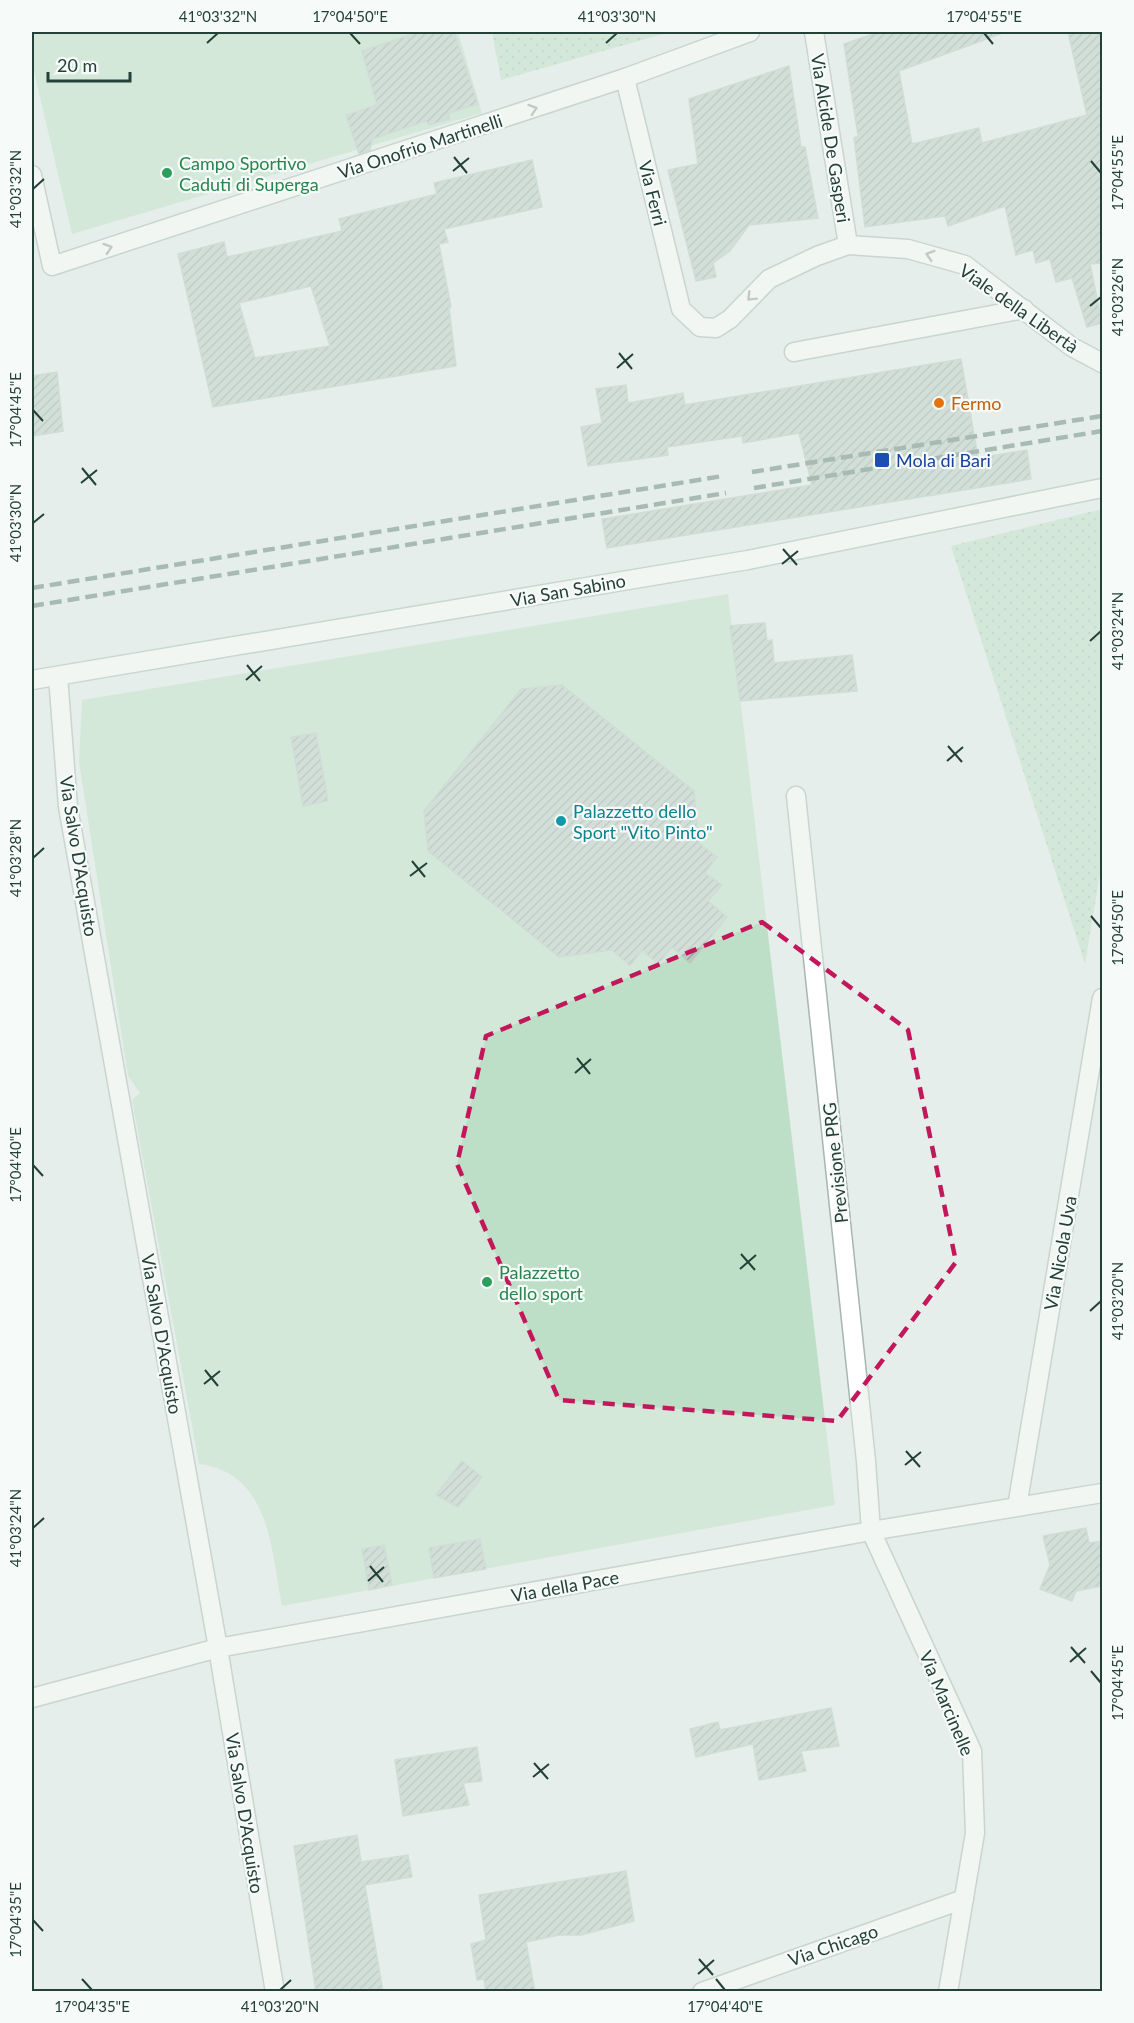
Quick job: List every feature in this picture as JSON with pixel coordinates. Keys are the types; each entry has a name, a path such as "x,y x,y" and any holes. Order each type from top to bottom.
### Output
{"street":[{"name":"Via Onofrio Martinelli","path":"32,175 52,266 626,78 750,32"},
{"name":"Via Alcide De Gasperi","path":"814,32 848,244"},
{"name":"Via Ferri","path":"626,78 681,309"},
{"name":"Viale della Libertà","path":"681,309 700,327 716,328 730,319 769,279 816,256 848,244 909,249 964,266 1072,347 1102,363"},
{"path":"794,352 1024,309"},
{"name":"Via San Sabino","path":"32,680 748,560 1102,488"},
{"name":"Via Salvo D'Acquisto","path":"58,676 68,807 218,1648 275,1992"},
{"name":"Previsione PRG","path":"796,796 866,1461 871,1531"},
{"name":"Via Nicola Uva","path":"1017,1507 1102,998"},
{"name":"Via della Pace","path":"32,1698 218,1648 871,1531 1102,1493"},
{"name":"Via Marcinelle","path":"871,1531 972,1751 975,1833 948,1992"},
{"path":"32,1687 58,1692"},
{"name":"Via Chicago","path":"702,1992 964,1899"}],"highlighted area":[{"path":"762,922 908,1030 956,1262 837,1421 559,1400 457,1164 486,1036"}],"green space":[{"name":"Campo Sportivo Caduti di Superga","path":"32,32 458,32 482,113 72,234 32,63"},
{"path":"492,32 670,32 501,80"},
{"path":"1102,509 1102,862 1085,964 951,546"},
{"name":"Palazzetto dello sport","path":"728,594 835,1505 282,1606 270,1539 254,1498 241,1482 223,1470 199,1464 132,1100 140,1093 128,1076 79,762 82,700"}],"building":[{"path":"419,32 454,32 478,104 449,113 449,119 429,125 426,121 372,139 370,150 359,154 346,115 377,105 362,51"},
{"path":"879,32 999,32 1000,34 899,71 912,144 979,128 982,143 1087,115 1068,32 1102,32 1102,263 1090,264 1102,323 1087,327 1072,278 1056,282 1050,259 1036,263 1033,250 1016,255 1005,206 948,226 945,216 865,227 854,138 858,136 844,44"},
{"path":"789,66 801,147 805,147 818,218 749,225 730,251 713,263 716,277 696,281 668,170 698,164 689,99"},
{"path":"532,160 542,207 444,229 448,242 439,244 451,307 449,307 456,366 213,407 178,254 224,242 227,257 342,231 339,219 437,194 434,183","holes":["311,286 330,346 255,358 239,303"]},
{"path":"961,359 978,458 1027,450 1031,479 607,548 602,519 812,485 799,433 743,443 742,436 667,447 668,455 588,466 581,427 602,423 596,389 626,385 628,403 683,393 685,405"},
{"path":"57,372 63,431 32,436 32,376"},
{"path":"765,623 767,641 772,640 774,663 852,655 857,691 740,701 730,626"},
{"name":"Palazzetto dello Sport \"Vito Pinto\"","path":"562,685 694,791 699,843 717,857 705,873 722,885 708,901 727,917 690,963 672,947 658,964 642,950 630,966 612,950 559,957 428,851 424,811 521,689"},
{"path":"316,733 328,801 303,806 291,737"},
{"path":"462,1461 482,1477 458,1507 436,1495"},
{"path":"1086,1528 1089,1543 1102,1541 1102,1586 1076,1591 1072,1601 1040,1589 1050,1565 1043,1536"},
{"path":"480,1539 486,1569 434,1578 429,1548"},
{"path":"384,1545 392,1585 369,1590 362,1549"},
{"path":"831,1708 839,1746 801,1751 806,1771 759,1780 753,1744 696,1757 690,1729 718,1722 720,1730"},
{"path":"477,1747 482,1781 463,1783 469,1805 403,1816 395,1760"},
{"path":"357,1835 361,1862 408,1855 412,1877 365,1885 383,1992 316,1992 294,1846"},
{"path":"626,1871 634,1921 581,1935 559,1935 526,1942 535,1992 486,1992 484,1979 477,1980 471,1944 486,1940 479,1895"}],"railway":[{"path":"752,472 1102,416"},
{"path":"754,488 1102,431"},
{"path":"32,588 723,476"},
{"path":"32,606 726,493"}],"place":[{"name":"Campo Sportivo Caduti di Superga","path":"167,173"},
{"name":"Fermo","path":"939,403"},
{"name":"Mola di Bari","path":"882,460"},
{"name":"Palazzetto dello Sport \"Vito Pinto\"","path":"561,821"},
{"name":"Palazzetto dello sport","path":"487,1282"}]}
